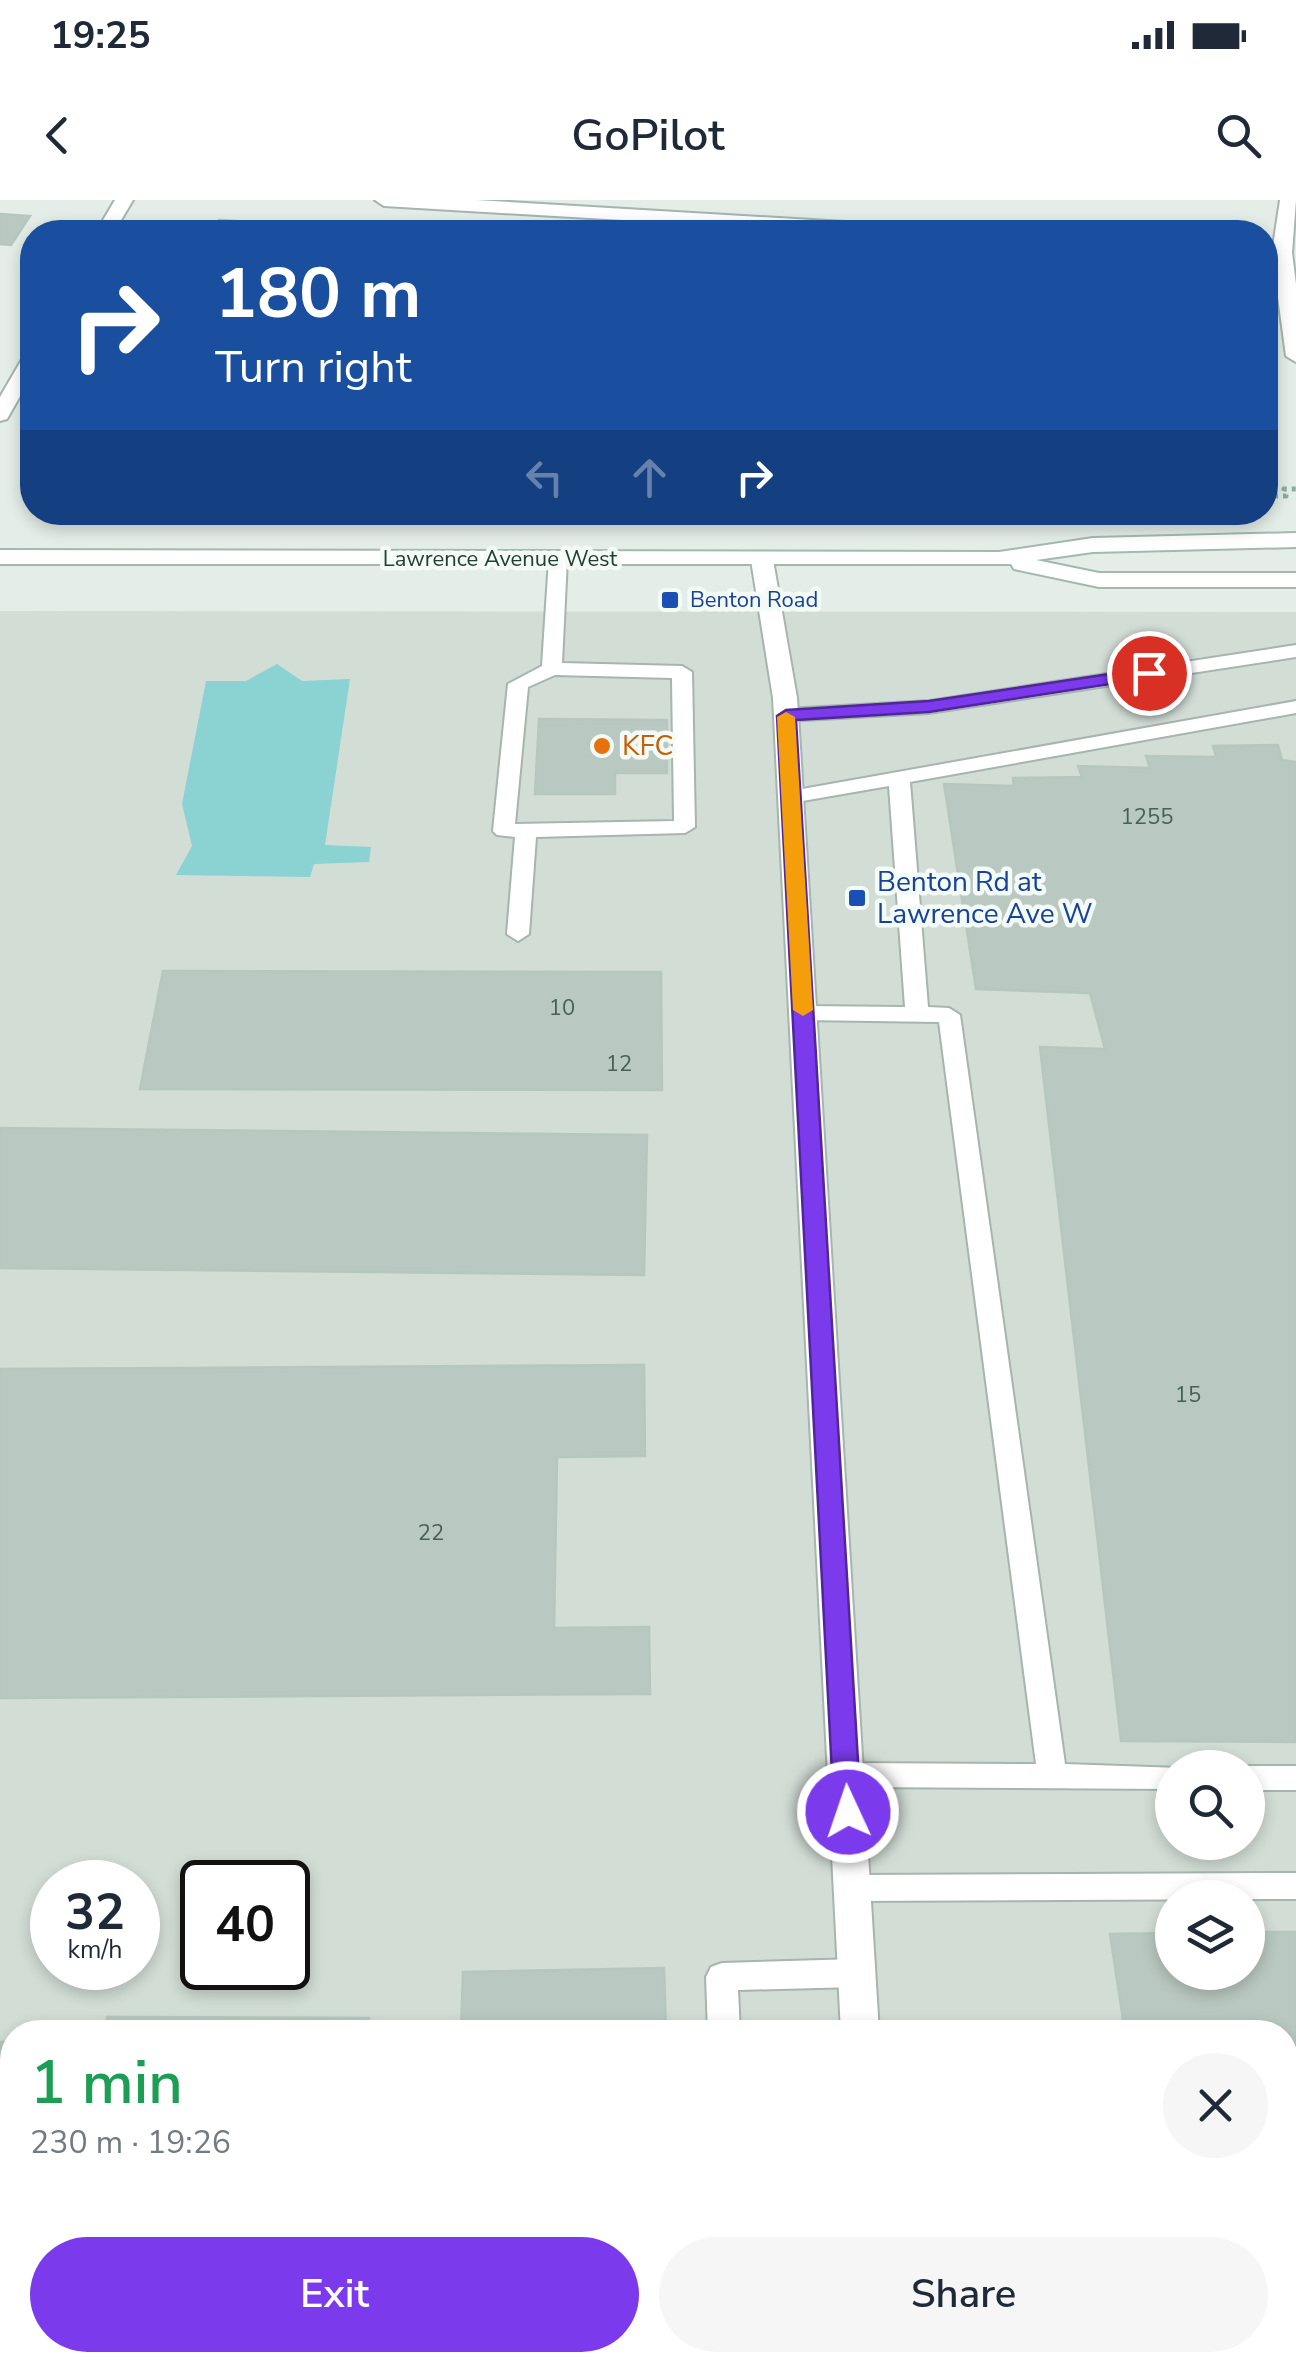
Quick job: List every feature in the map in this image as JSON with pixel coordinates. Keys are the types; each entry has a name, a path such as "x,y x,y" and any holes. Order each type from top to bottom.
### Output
{"street":[{"path":"384,200 714,220"},
{"path":"1278,238 1289,200"},
{"path":"1278,271 1296,356"},
{"path":"0,415 20,379"},
{"name":"Lawrence Avenue West","path":"0,557 1000,559 1093,546 1296,540"},
{"name":"Lawrence Avenue West","path":"1000,559 1099,580 1296,580"},
{"path":"762,560 786,716 859,2020"}],"lane":[{"path":"552,669 558,559"},
{"path":"786,716 929,707 1296,651"},
{"path":"515,830 686,827 682,672 552,669 518,684 515,830 518,934"},
{"path":"791,797 1296,707"},
{"path":"899,778 917,1015"},
{"path":"803,1013 949,1016 1052,1777"},
{"path":"846,1775 1155,1778"},
{"path":"1265,1778 1296,1778"},
{"path":"852,1888 1296,1886"},
{"path":"724,2020 722,1977 857,1973"}],"path":[{"path":"1278,496 1286,496 1284,489 1296,489"}],"shaded area":[{"path":"0,611 1296,612 1296,2020 0,2020"}],"water":[{"path":"277,664 302,681 350,679 325,845 371,847 369,862 314,864 310,877 176,875 192,846 182,804 206,681 246,681"}],"building":[{"path":"0,214 30,216 20,220 20,231 11,245 0,244"},
{"name":"KFC","path":"539,719 667,720 667,773 615,773 615,794 535,794"},
{"path":"1278,745 1282,760 1296,762 1296,1742 1121,1741 1040,1047 1105,1049 1090,993 976,989 944,784 1014,786 1013,778 1082,777 1078,766 1150,768 1146,756 1216,757 1213,746"},
{"path":"163,971 661,972 662,1090 140,1089"},
{"path":"0,1128 647,1135 644,1275 0,1268"},
{"path":"644,1365 645,1456 557,1457 554,1628 649,1627 650,1694 0,1698 0,1369"},
{"path":"1265,1932 1296,1932 1296,2020 1123,2020 1110,1934 1155,1933 1155,1990 1265,1990"},
{"path":"664,1968 666,2020 461,2020 463,1972"},
{"path":"107,2017 369,2018 369,2020 107,2020"}],"slow traffic":[{"path":"786,717 803,1010"}],"place":[{"name":"Benton Road","path":"670,600"},
{"name":"KFC","path":"602,746"},
{"name":"Benton Rd at Lawrence Ave W","path":"857,898"}],"route":[{"path":"848,1812 786,716 929,707 1149,673"}]}
